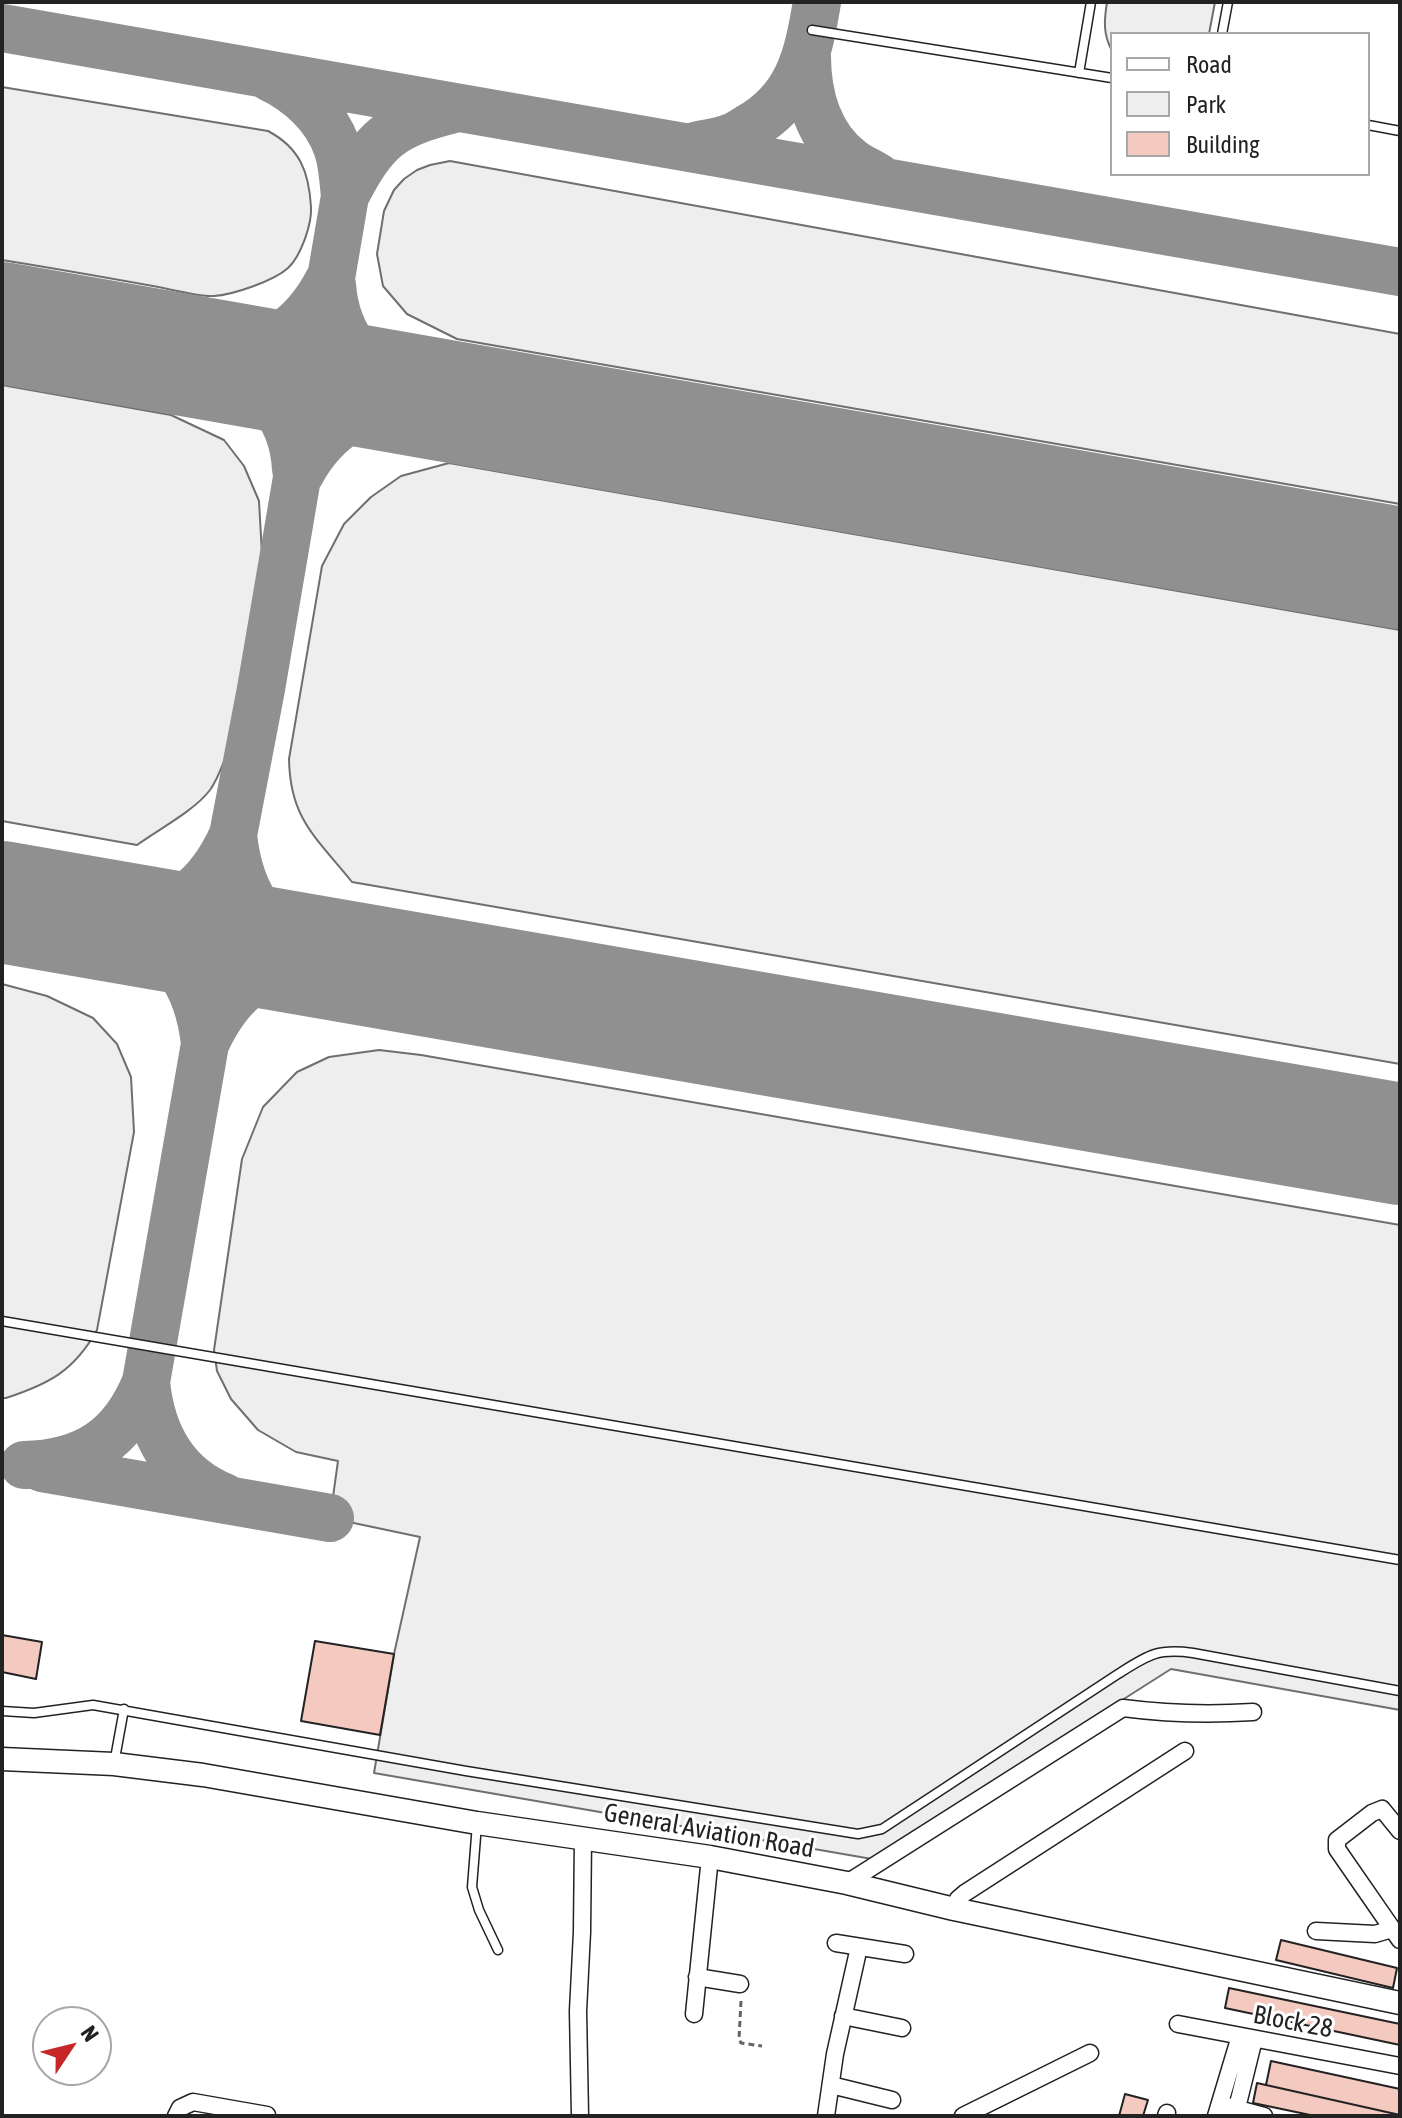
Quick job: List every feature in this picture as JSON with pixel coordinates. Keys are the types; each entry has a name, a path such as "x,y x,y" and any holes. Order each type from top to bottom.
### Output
{"main road":[{"name":"General Aviation Road","path":"2,1759 114,1764 203,1775 477,1823 710,1857 847,1883 954,1909 1400,2003"}],"street":[{"path":"847,1883 1123,1708 1173,1714 1253,1712"},
{"path":"954,1909 965,1893 1185,1751"},
{"path":"1396,1934 1337,1849 1337,1840 1382,1809 1400,1831"},
{"path":"580,2116 578,2011 583,1838"},
{"path":"694,2014 710,1857"},
{"path":"1316,1931 1396,1934"},
{"path":"836,1943 905,1954"},
{"path":"826,2116 835,2054 859,1947"},
{"path":"697,1977 740,1984"},
{"path":"843,2016 902,2028"},
{"name":"Block 28","path":"1178,2024 1400,2066"},
{"path":"1247,2037 1218,2110 1264,2116"},
{"path":"1236,2112 1247,2037"},
{"path":"963,2116 1090,2053"},
{"path":"831,2085 892,2100"},
{"path":"176,2116 180,2108 193,2102 267,2115"}],"lane":[{"path":"1079,73 1091,2"},
{"path":"1222,32 1228,2"},
{"path":"812,30 1110,78"},
{"path":"1370,125 1400,131"},
{"path":"2,1321 1400,1560"},
{"path":"2,1711 34,1713 93,1705 124,1709 466,1771 858,1834 882,1829 1154,1652 1173,1650 1193,1653 1400,1691"},
{"path":"114,1764 124,1709"},
{"path":"477,1823 472,1887 498,1950"}],"path":[{"path":"740,1984 739,2039 741,2043 762,2046"}],"green space":[{"path":"1107,2 1215,2 1209,32 1110,32 1110,46 1105,15"},
{"path":"2,87 268,131 295,153 308,183 310,222 297,256 288,268 273,278 242,290 214,296 2,260"},
{"path":"450,161 1400,334 1400,504 457,339 407,314 383,286 377,254 384,211 394,190 417,170"},
{"path":"2,385 171,415 224,440 244,466 259,501 262,554 227,754 203,798 137,845 2,821"},
{"path":"449,463 1400,630 1400,1064 352,882 317,840 300,813 294,798 289,759 322,566 344,524 371,497 401,476"},
{"path":"2,984 47,996 93,1018 117,1044 131,1077 134,1132 97,1330 79,1356 59,1374 6,1398 2,1398"},
{"path":"379,1050 1400,1225 1400,1710 1171,1669 872,1859 374,1773 394,1654 420,1537 330,1518 338,1461 296,1452 258,1430 231,1399 217,1371 214,1350 242,1159 263,1107 297,1072 329,1057"}],"building":[{"path":"2,1635 42,1642 36,1679 2,1672"},
{"path":"315,1641 394,1654 380,1735 301,1721"},
{"path":"1281,1940 1397,1968 1393,1988 1276,1960"},
{"path":"1229,1988 1400,2024 1400,2045 1225,2008"},
{"path":"1271,2061 1400,2089 1400,2115 1266,2085"},
{"path":"1257,2083 1400,2116 1315,2116 1253,2103"},
{"path":"1125,2094 1148,2100 1143,2116 1119,2116"}],"taxiway":[{"path":"695,146 736,135 779,104 790,90 805,58 817,2"},
{"path":"2,28 1400,272"},
{"path":"807,56 812,100 823,128 840,152 879,178"},
{"path":"110,921 151,914 169,907 185,898 212,872 233,835 261,689 345,196 339,153 326,125 301,97 269,77"},
{"path":"345,196 366,160 387,137 414,121 454,109"},
{"path":"205,359 245,353 279,338 307,313 329,280"},
{"path":"332,285 341,324 360,356 388,380 424,397"},
{"path":"205,359 241,376 269,399 288,430 296,469"},
{"path":"300,474 323,441 352,419 385,404 424,397"},
{"path":"233,835 242,879 261,912 289,938 329,959"},
{"path":"110,921 149,941 177,967 196,1001 205,1044"},
{"path":"24,1465 66,1460 83,1453 113,1433 137,1402 146,1382 205,1044 226,1007 253,981 287,965 329,959"},
{"path":"146,1382 153,1419 168,1451 191,1478 224,1497"},
{"path":"42,1468 330,1518"}],"runway":[{"path":"2,323 1400,568"},
{"path":"2,902 1400,1144"}]}
